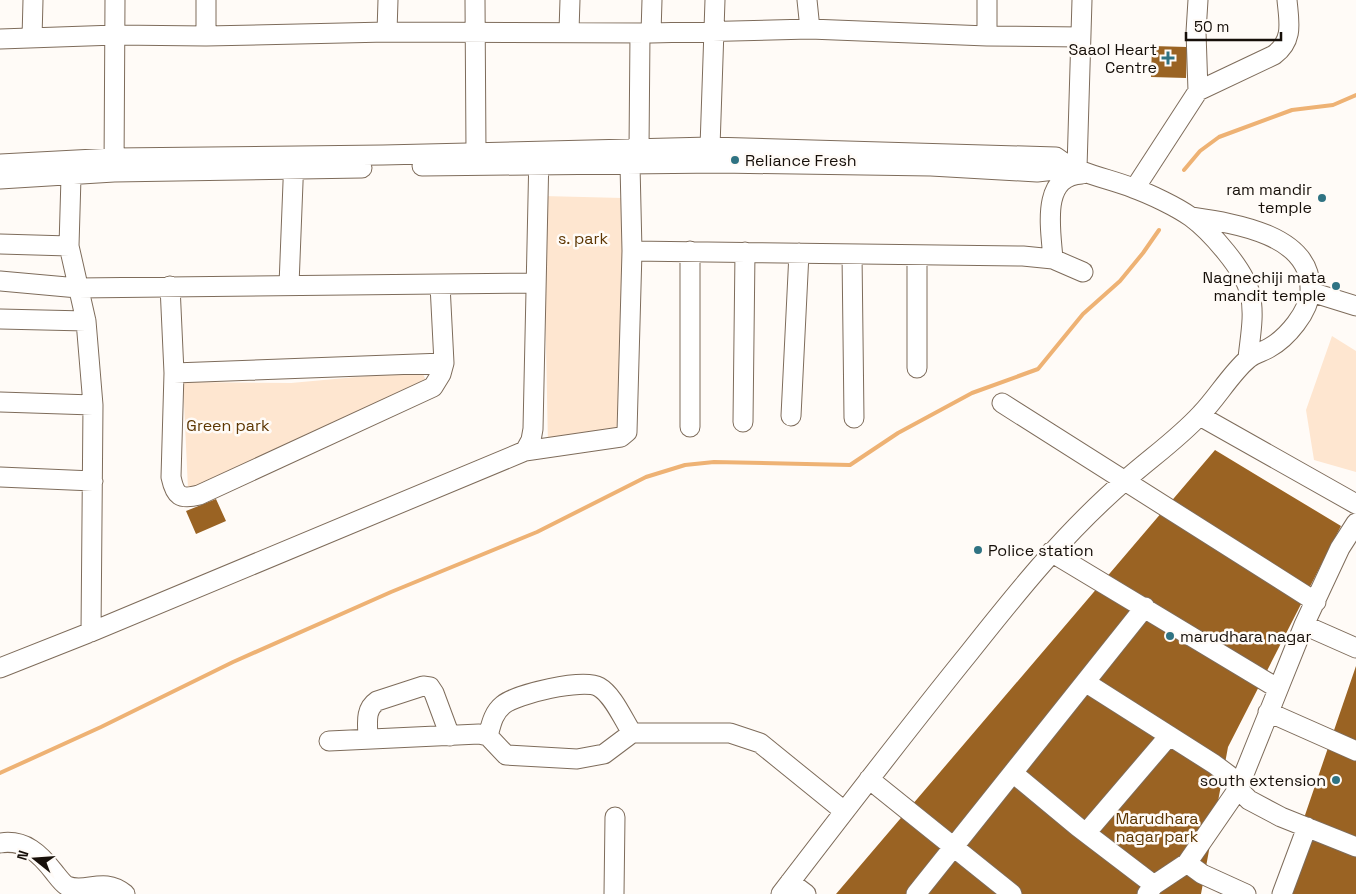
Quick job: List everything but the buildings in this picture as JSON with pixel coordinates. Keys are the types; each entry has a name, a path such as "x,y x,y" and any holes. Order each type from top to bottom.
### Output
{"street":[{"path":"32,38 33,0"},
{"path":"114,165 115,0"},
{"path":"206,0 206,36"},
{"path":"387,32 388,0"},
{"path":"475,0 476,152"},
{"path":"569,31 570,0"},
{"path":"0,668 525,451 620,437 627,432 635,157 646,33 652,0"},
{"path":"710,147 715,0"},
{"path":"807,0 810,29"},
{"path":"986,0 987,36"},
{"path":"1078,169 1082,0"},
{"path":"1198,0 1196,32 1198,92"},
{"path":"1135,188 1198,92 1274,56 1284,48 1288,40 1287,0"},
{"path":"0,39 116,35 206,36 387,32 569,31 646,33 810,29 987,36 1081,37"},
{"path":"635,157 710,147 1056,157 1078,169 1135,188 1190,217 1226,253 1244,279 1250,294 1252,318 1248,358"},
{"path":"294,163 476,152 539,159"},
{"path":"0,164 114,165 635,157 720,162 931,166 1037,172 1078,169"},
{"path":"525,451 531,440 533,429 539,159"},
{"path":"289,285 294,163"},
{"path":"0,180 71,177 114,165"},
{"path":"1053,259 1050,213 1057,186 1078,169"},
{"path":"71,177 69,246 86,321 93,405 91,632"},
{"path":"806,894 786,888 869,779 1051,552 1125,480 1200,416 1248,358 1272,346 1289,331 1306,310 1311,292 1309,275 1299,256 1285,245 1240,225 1190,217"},
{"path":"0,244 69,246"},
{"path":"632,251 1023,256 1053,259 1083,272"},
{"path":"690,252 690,427"},
{"path":"743,422 745,252"},
{"path":"791,416 799,253"},
{"path":"852,254 854,418"},
{"path":"917,255 918,368"},
{"path":"0,281 78,288 536,283"},
{"path":"170,286 174,373 171,477 173,488 178,495 187,498 199,495 433,387 441,374 444,363 440,285"},
{"path":"1311,292 1356,306"},
{"path":"0,319 86,321"},
{"path":"174,373 444,363"},
{"path":"0,402 93,405"},
{"path":"1002,403 1316,602"},
{"path":"1200,416 1356,504"},
{"path":"0,477 93,481"},
{"path":"1012,773 1086,833 1150,890 1187,863 1238,789 1277,688 1304,625 1348,551 1356,523"},
{"path":"1051,552 1277,688"},
{"path":"916,894 1145,607"},
{"path":"1304,625 1356,648"},
{"path":"488,736 494,717 507,702 571,684 586,682 601,688 632,733"},
{"path":"1085,682 1230,776 1238,789 1249,800 1282,817 1356,848"},
{"path":"368,739 368,714 370,706 377,701 423,686 430,687 434,693 450,736"},
{"path":"1268,712 1356,751"},
{"path":"329,741 488,736 506,755 577,759 604,754 632,733 730,733 746,736 760,743 844,811"},
{"path":"1086,833 1169,736"},
{"path":"869,779 1010,894"},
{"path":"614,894 615,817"},
{"path":"1282,894 1308,827"},
{"path":"0,843 25,845 40,854 65,885 71,888 81,889 107,885 119,889 125,894"},
{"path":"1187,863 1202,874 1246,894"}],"green space":[{"name":"s. park","path":"543,196 623,198 625,442 548,446"},
{"path":"1332,336 1356,351 1356,472 1314,460 1306,410"},
{"name":"Green park","path":"422,371 426,381 416,390 188,489 183,382 291,383"}],"waterway":[{"path":"1184,170 1200,151 1219,137 1292,110 1333,105 1356,95"},
{"path":"0,773 101,727 233,662 391,592 537,532 646,477 685,465 714,462 850,465 898,433 972,393 1038,369 1083,314 1120,281 1159,230"}],"place":[{"name":"Saaol Heart Centre","path":"1168,58"},
{"name":"Reliance Fresh","path":"735,160"},
{"name":"ram mandir temple","path":"1322,198"},
{"name":"Nagnechiji mata mandit temple","path":"1336,286"},
{"name":"Police station","path":"978,550"},
{"name":"marudhara nagar","path":"1170,636"},
{"name":"south extension","path":"1336,780"}],"park label":[{"name":"Marudhara nagar park","path":"1157,827"}]}
